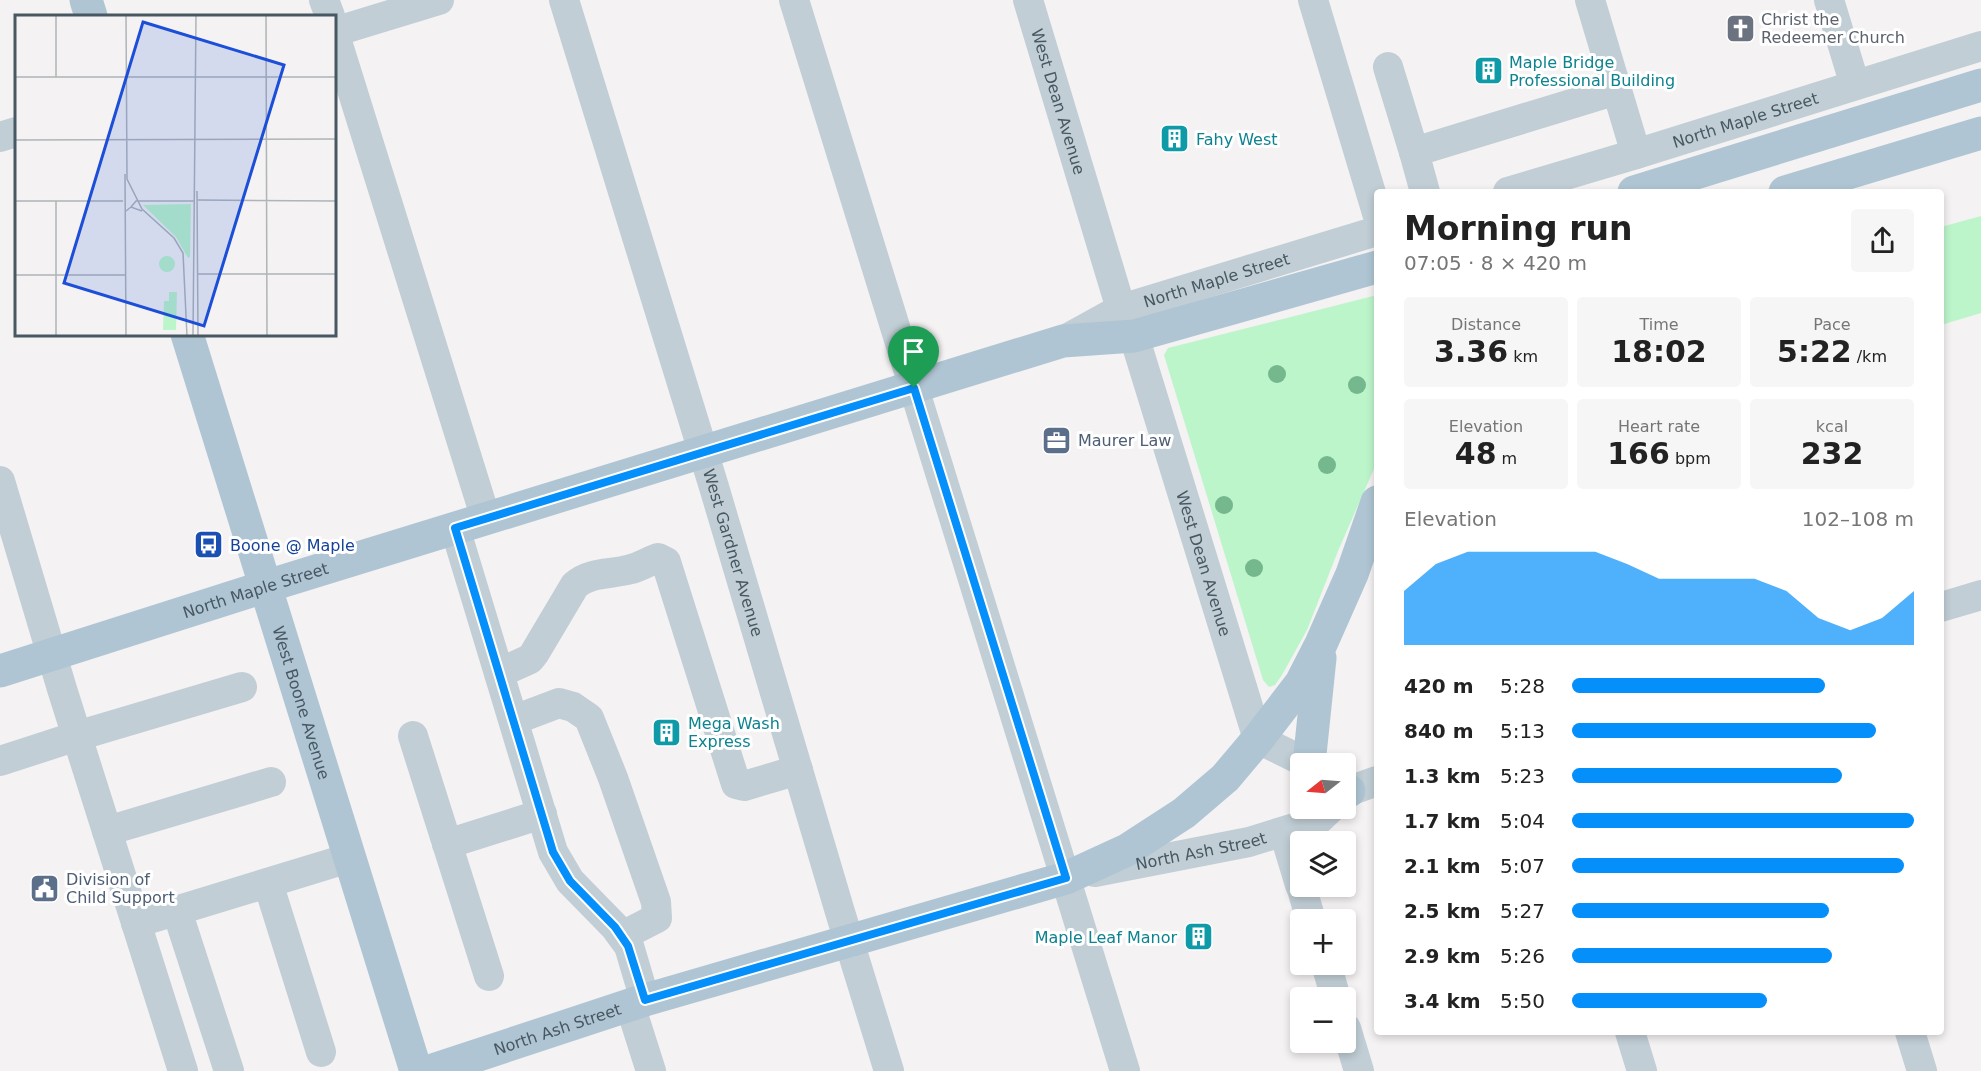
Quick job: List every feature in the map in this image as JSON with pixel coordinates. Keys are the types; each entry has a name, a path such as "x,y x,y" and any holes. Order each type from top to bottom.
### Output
{"main road":[{"path":"86,0 91,15"},
{"path":"1644,189 1981,85"},
{"path":"1795,189 1981,133"},
{"name":"North Maple Street","path":"0,671 264,587 1062,341 1127,322 1374,268"},
{"name":"West Boone Avenue","path":"188,336 416,1071"},
{"path":"1258,739 1301,683 1321,644 1352,574 1374,511"},
{"path":"1310,753 1321,644"},
{"name":"North Ash Street","path":"430,1071 638,1003 1066,878 1127,850 1184,813 1225,778 1258,739"}],"street":[{"path":"324,0 330,15"},
{"path":"336,32 438,0"},
{"name":"West Gardner Avenue","path":"564,0 890,1071"},
{"path":"794,0 1125,1071"},
{"name":"West Dean Avenue","path":"1028,0 1258,739"},
{"path":"1312,0 1374,203"},
{"path":"1590,0 1636,154"},
{"path":"1829,0 1855,85"},
{"path":"336,35 486,519"},
{"name":"North Maple Street","path":"1518,189 1981,46"},
{"path":"1388,67 1424,189"},
{"path":"1414,152 1617,90"},
{"path":"0,137 15,132"},
{"name":"North Maple Street","path":"1127,322 1374,232"},
{"path":"0,481 77,736 183,1071"},
{"path":"455,528 553,852 565,875 622,936 628,946 651,1071"},
{"path":"499,673 530,659 575,585 583,579 593,574 633,569 658,558 666,562 736,784 744,786 798,770"},
{"path":"1944,606 1981,595"},
{"path":"0,761 242,687"},
{"path":"514,720 559,703 573,707 589,718 613,778 656,902 657,918 622,936"},
{"path":"413,736 489,976"},
{"path":"1258,739 1290,755"},
{"path":"107,831 271,782"},
{"path":"447,844 542,814"},
{"name":"North Ash Street","path":"1066,878 1249,842 1319,819"},
{"path":"1284,832 1290,851"},
{"path":"136,923 349,858"},
{"path":"268,883 321,1052"},
{"path":"177,911 229,1071"},
{"path":"1631,1035 1642,1071"},
{"path":"1911,1035 1922,1071"},
{"path":"1354,1053 1359,1071"}],"green space":[{"path":"1981,216 1981,313 1944,324 1944,226"},
{"path":"1374,296 1374,469 1307,630 1282,675 1275,685 1269,687 1263,680 1164,355 1168,348"}],"place":[{"name":"Christ the Redeemer Church","path":"1740,28"},
{"name":"Maple Bridge Professional Building","path":"1488,71"},
{"name":"Fahy West","path":"1175,139"},
{"name":"Maurer Law","path":"1057,440"},
{"name":"Boone @ Maple","path":"209,545"},
{"name":"Mega Wash Express","path":"667,732"},
{"name":"Division of Child Support","path":"45,888"},
{"name":"Maple Leaf Manor","path":"1198,937"}],"route":[{"path":"914,388 1066,878 645,1000 628,946 622,936 570,881 553,852 455,528 914,388"}]}
